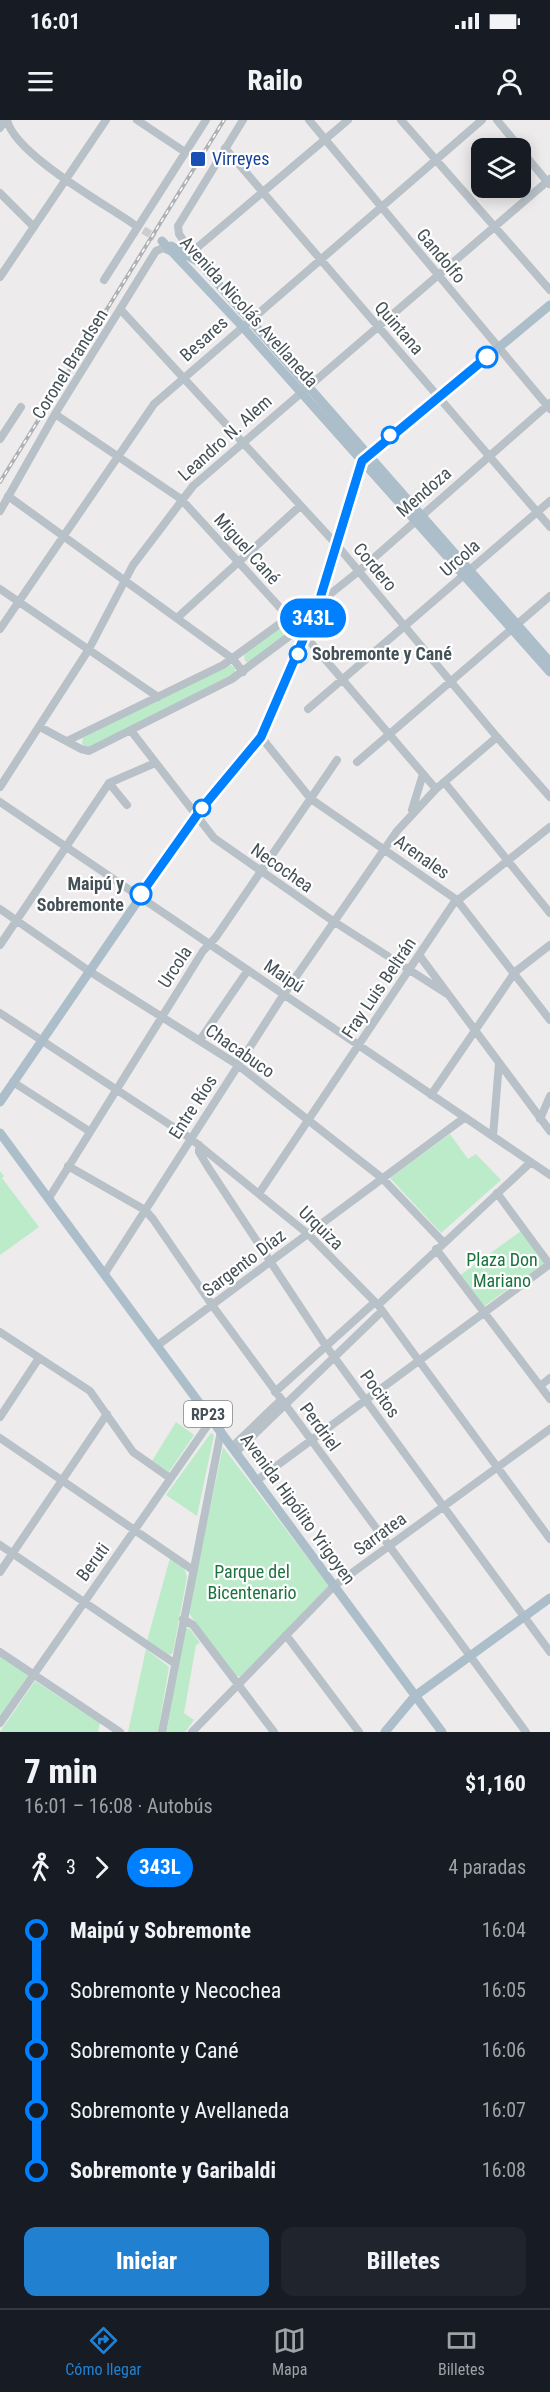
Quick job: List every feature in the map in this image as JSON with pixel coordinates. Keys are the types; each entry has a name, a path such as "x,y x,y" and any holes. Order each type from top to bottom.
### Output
{"main road":[{"name":"Avenida Nicolás Avellaneda","path":"245,323 199,262 159,239 245,323 365,457 550,672"},
{"path":"0,1102 195,818 261,737 297,626 318,605 365,457 550,305"},
{"name":"Avenida Nicolás Avellaneda","path":"514,628 550,662"},
{"name":"Avenida Hipólito Yrigoyen","path":"0,1133 442,1732"},
{"path":"384,1732 415,1696 550,1598"}],"street":[{"path":"6,120 0,129 10,130"},
{"path":"6,120 10,130 31,152 132,223"},
{"path":"0,277 106,120"},
{"path":"136,120 185,152"},
{"path":"104,280 206,120"},
{"path":"199,262 177,230 243,120"},
{"name":"Gandolfo","path":"309,120 549,406"},
{"path":"192,252 348,120"},
{"path":"401,120 550,290"},
{"name":"Besares","path":"0,629 154,404 482,120"},
{"path":"497,120 511,138"},
{"name":"Quintana","path":"225,148 550,527"},
{"path":"531,162 549,182"},
{"name":"Leandro N. Alem","path":"0,787 89,649 124,579 181,499 243,440 549,182"},
{"path":"0,193 34,226"},
{"name":"Coronel Brandsen","path":"0,512 55,414 158,249 163,248 174,254"},
{"name":"Cordero","path":"121,310 243,440 336,544 496,737 550,797"},
{"name":"Mendoza","path":"297,626 417,517 549,406"},
{"path":"0,439 3,427 21,407"},
{"name":"Miguel Cané","path":"55,414 181,499 297,626 436,789"},
{"path":"8,496 232,659 243,672"},
{"name":"Urcola","path":"308,709 550,501"},
{"path":"177,618 300,506"},
{"path":"0,589 158,697"},
{"path":"357,762 550,596"},
{"path":"67,741 297,626"},
{"path":"40,727 80,749 89,751 132,732 243,672 297,626"},
{"name":"Necochea","path":"132,732 195,818 214,838 333,921 447,994"},
{"path":"80,749 81,736"},
{"name":"Arenales","path":"261,737 311,798 457,900 550,1020"},
{"name":"Entre Ríos","path":"105,1273 284,994 384,849 412,812 496,737"},
{"name":"Urcola","path":"49,1198 162,1015 337,760"},
{"path":"0,945 109,783 155,763"},
{"name":"Entre Ríos","path":"412,812 423,774"},
{"path":"109,783 127,805"},
{"path":"445,783 550,913"},
{"name":"Maipú","path":"0,802 550,1175"},
{"name":"Fray Luis Beltrán","path":"260,1192 457,900 550,827"},
{"name":"Chacabuco","path":"0,909 89,971 238,1065 382,1178 443,1242"},
{"path":"431,1095 514,972 550,945"},
{"name":"Necochea","path":"419,955 550,1131"},
{"path":"200,1040 248,970"},
{"name":"Urquiza","path":"0,1013 199,1144 260,1192 308,1234 378,1306 550,1539"},
{"path":"493,1136 500,1063"},
{"path":"13,1082 89,1131"},
{"path":"540,1119 550,1096"},
{"name":"Sargento Díaz","path":"158,1346 464,1118"},
{"name":"Pocitos","path":"199,1144 200,1152 208,1167 268,1263 333,1356 550,1653"},
{"path":"234,1450 333,1356 378,1306 443,1242 531,1162"},
{"name":"Perdriel","path":"68,1166 145,1210 310,1440 526,1732"},
{"path":"256,1481 550,1264 497,1193"},
{"path":"436,1249 550,1399"},
{"path":"275,1392 326,1346 378,1306"},
{"path":"0,1332 90,1391 134,1452 170,1478"},
{"path":"0,1417 39,1358"},
{"path":"540,1386 550,1378"},
{"path":"0,1572 107,1414"},
{"name":"Beruti","path":"0,1723 212,1419"},
{"name":"Sarratea","path":"192,1732 334,1586 550,1429"},
{"path":"162,1732 221,1431"},
{"path":"0,1438 193,1570"},
{"path":"0,1545 174,1663"},
{"path":"183,1619 194,1626 274,1732"},
{"path":"286,1635 359,1732"},
{"path":"0,1652 120,1732"},
{"path":"102,1732 107,1724"}],"green space":[{"path":"283,624 287,624 291,630 249,663 245,661 244,654"},
{"path":"231,665 235,668 235,673 90,748 82,744 83,737"},
{"path":"450,1134 468,1159 476,1154 501,1180 441,1233 390,1178"},
{"path":"0,1171 4,1176 2,1178 39,1227 0,1255"},
{"name":"Plaza Don Mariano","path":"521,1231 545,1263 483,1307 459,1276"},
{"path":"176,1422 194,1435 169,1472 152,1461"},
{"path":"211,1433 214,1435 197,1516 166,1495"},
{"name":"Parque del Bicentenario","path":"223,1447 329,1586 240,1677 234,1675 188,1612"},
{"path":"170,1558 184,1568 187,1577 173,1652 170,1655 147,1641"},
{"path":"186,1628 190,1629 200,1643 196,1645 184,1713 194,1720 185,1732 165,1732"},
{"path":"146,1649 169,1667 158,1732 128,1732"},
{"path":"0,1655 28,1675 0,1718"},
{"path":"35,1681 100,1723 98,1732 0,1732"}],"tunnel":[{"path":"133,224 155,237"}],"railway":[{"path":"0,482 224,120"}],"bus line":[{"name":"343L","path":"141,894 202,808 261,737 318,605 362,461 487,357"}],"place":[{"name":"Virreyes","path":"198,159"},
{"name":"Sobremonte y Cané","path":"298,654"},
{"name":"Maipú y Sobremonte","path":"141,894"}]}
